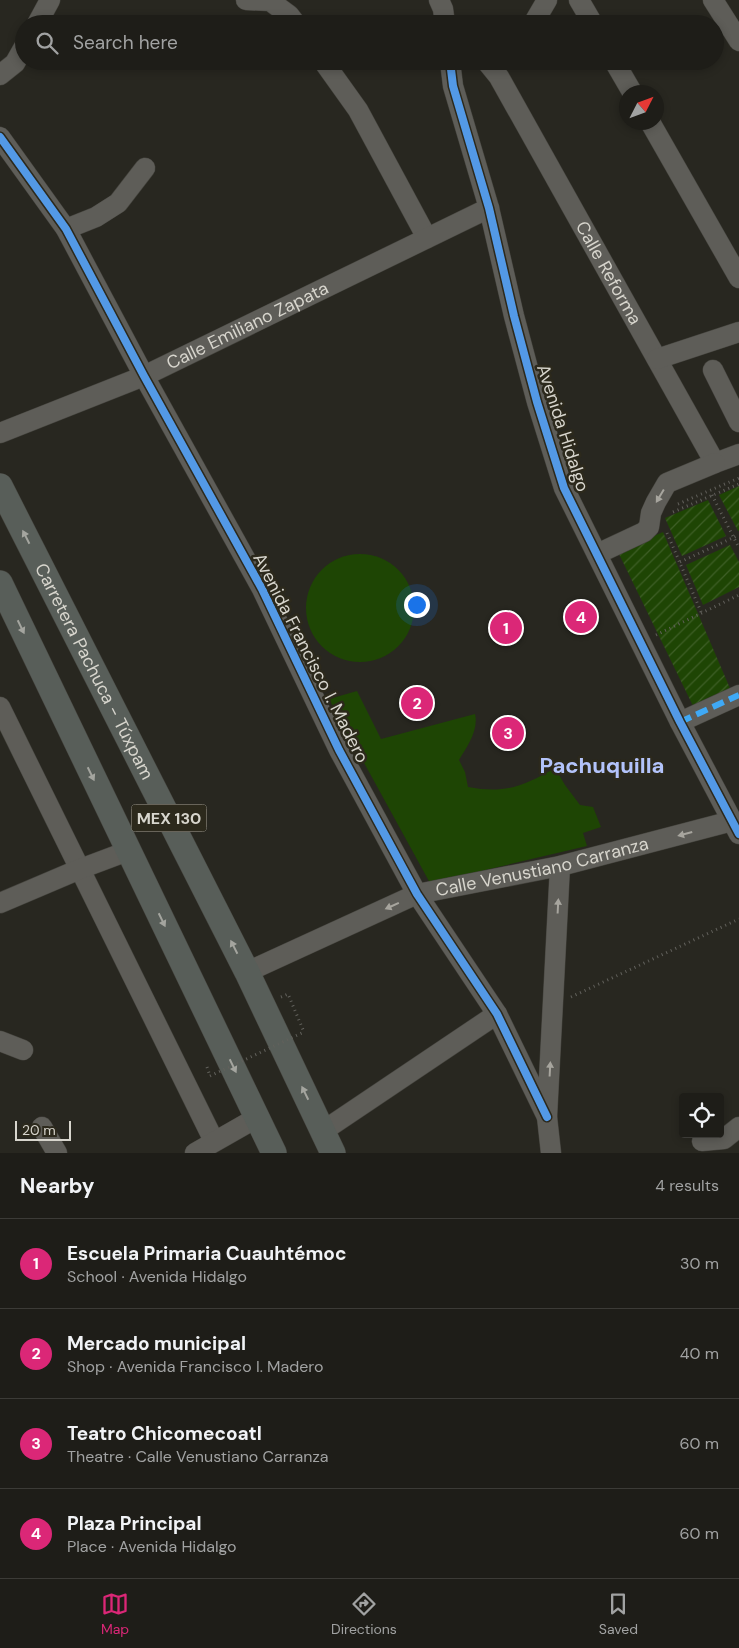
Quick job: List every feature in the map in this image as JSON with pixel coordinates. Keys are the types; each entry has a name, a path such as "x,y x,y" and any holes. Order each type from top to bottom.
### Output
{"main road":[{"name":"Carretera Pachuca - Túxpam","path":"0,486 247,972 328,1142"},
{"name":"MEX 130","path":"2,595 274,1153"}],"street":[{"path":"42,15 50,0"},
{"path":"246,0 270,1 289,15"},
{"path":"538,15 547,0"},
{"path":"579,0 588,15"},
{"path":"713,0 723,15"},
{"path":"724,17 739,41"},
{"path":"0,76 15,63"},
{"path":"329,70 358,110 427,238"},
{"name":"Avenida Hidalgo","path":"451,70 453,86 490,208 514,316 537,402 564,488 680,722 736,828"},
{"name":"Calle Reforma","path":"505,70 657,359 715,463"},
{"path":"619,70 628,85"},
{"path":"655,130 739,278"},
{"name":"Avenida Francisco I. Madero","path":"0,137 66,229 144,376 262,589 339,750 417,894 497,1014 547,1117"},
{"path":"66,229 96,217 118,203 145,168"},
{"name":"Calle Emiliano Zapata","path":"0,433 144,376 490,208"},
{"path":"657,359 739,332"},
{"path":"713,370 739,422"},
{"path":"597,554 644,532 649,526 651,513 667,483 739,454"},
{"path":"680,722 739,695"},
{"path":"0,707 214,1141"},
{"name":"Calle Venustiano Carranza","path":"247,972 417,894 560,866 736,828"},
{"path":"0,903 128,851"},
{"path":"551,1153 547,1117 560,866"},
{"path":"328,1142 497,1014"},
{"path":"0,1041 23,1050"},
{"path":"195,1153 258,1117"},
{"path":"42,1127 57,1153"},
{"path":"702,1141 724,1139 739,1127"}],"path":[{"path":"669,514 739,484"},
{"path":"710,490 739,548"},
{"path":"664,526 702,614"},
{"path":"680,562 739,535"},
{"path":"656,635 739,595"},
{"path":"553,1006 739,919"},
{"path":"210,1076 304,1032 288,994"}],"green space":[{"path":"739,486 739,531 738,531 719,495"},
{"path":"708,500 726,536 682,556 665,518"},
{"path":"663,532 732,693 695,710 618,552"},
{"path":"730,545 739,562 739,587 703,605 686,565"},
{"path":"360,554 381,558 398,570 410,587 414,608 410,629 398,646 381,658 360,662 339,658 322,646 310,629 306,608 310,587 322,570 339,558"},
{"path":"357,691 381,739 475,714 474,732 459,760 465,772 468,787 493,790 514,787 534,780 555,768 580,805 593,807 601,827 583,833 587,846 430,883 329,699"}],"marked path":[{"path":"680,722 739,695"}],"cycle path":[{"path":"451,70 453,86 489,208 514,316 537,402 564,488 680,722 739,834"},
{"path":"0,137 66,229 144,376 262,589 339,750 417,894 497,1014 547,1117"}],"place":[{"name":"Plaza Principal","path":"581,617"},
{"name":"Escuela Primaria Cuauhtémoc","path":"506,628"},
{"name":"Mercado municipal","path":"417,703"},
{"name":"Teatro Chicomecoatl","path":"508,733"}],"district":[{"name":"Pachuquilla","path":"602,765"}]}
